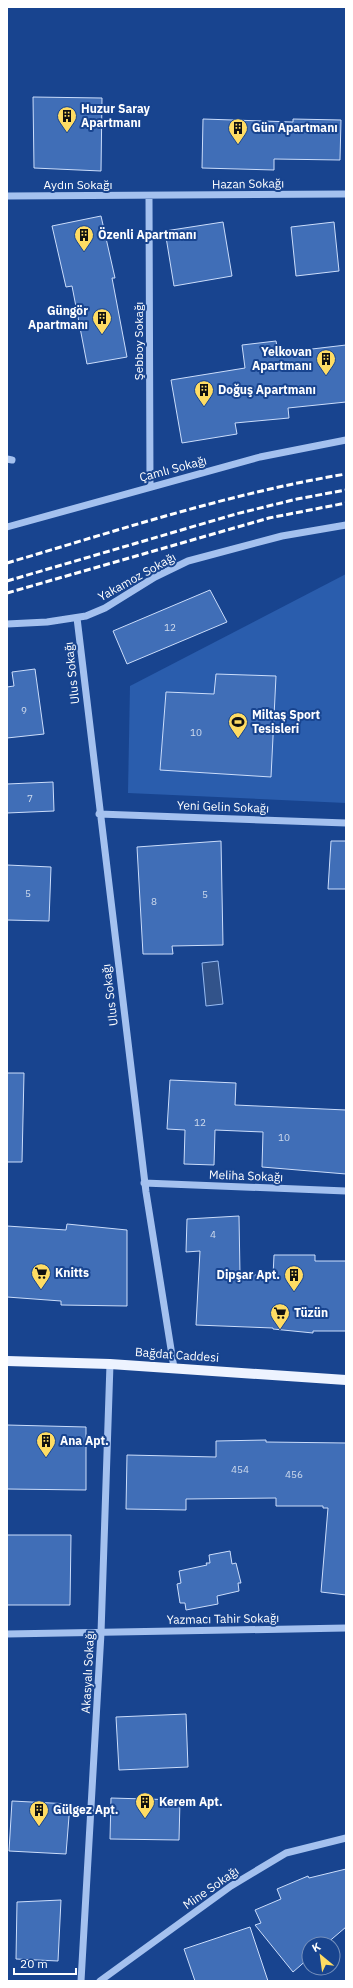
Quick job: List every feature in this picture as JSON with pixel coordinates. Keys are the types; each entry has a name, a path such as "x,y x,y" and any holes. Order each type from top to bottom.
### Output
{"main road":[{"name":"Bağdat Caddesi","path":"7,1361 110,1364 346,1380"}],"street":[{"name":"Hazan Sokağı","path":"149,196 346,194"},
{"name":"Aydın Sokağı","path":"7,196 149,196"},
{"name":"Şebboy Sokağı","path":"149,196 150,487"},
{"name":"Çamlı Sokağı","path":"7,527 260,457 346,440"},
{"name":"Yakamoz Sokağı","path":"7,624 47,622 77,618 105,608 155,578 188,561 282,536 346,525"},
{"name":"Ulus Sokağı","path":"77,618 99,814 144,1183 174,1368"},
{"name":"Yeni Gelin Sokağı","path":"99,814 346,823"},
{"name":"Meliha Sokağı","path":"144,1183 346,1191"},
{"name":"Akasyalı Sokağı","path":"81,1981 101,1632 110,1364"},
{"name":"Yazmacı Tahir Sokağı","path":"7,1634 346,1628"},
{"name":"Mine Sokağı","path":"100,1981 231,1886 286,1853 346,1838"}],"shaded area":[{"name":"Miltaş Sport Tesisleri","path":"346,574 346,803 128,793 130,686"},
{"path":"218,961 223,1004 206,1006 202,963"}],"building":[{"name":"Huzur Saray Apartmanı","path":"33,97 102,98 101,171 34,168"},
{"path":"203,119 293,122 293,119 341,120 340,160 274,159 274,170 202,168"},
{"path":"101,216 115,278 112,278 127,357 87,364 72,286 66,287 52,226"},
{"path":"223,222 232,276 174,286 165,231"},
{"path":"334,222 339,271 296,276 291,227"},
{"path":"276,341 278,353 346,345 346,402 288,408 289,418 235,423 237,434 182,443 171,380 245,368 242,345"},
{"path":"210,590 227,622 127,664 113,631"},
{"path":"35,669 44,734 7,738 7,687 14,686 12,672"},
{"path":"216,674 276,676 271,777 160,770 166,692 214,694"},
{"path":"53,782 54,811 7,813 7,784"},
{"path":"221,841 223,945 172,946 173,954 143,954 137,847"},
{"path":"331,841 346,841 346,889 328,889"},
{"path":"7,865 51,867 49,921 7,920"},
{"path":"7,1073 24,1073 22,1162 7,1162"},
{"path":"170,1080 236,1083 235,1105 346,1110 346,1174 262,1167 263,1132 215,1130 214,1165 184,1164 185,1130 167,1129"},
{"path":"239,1216 240,1274 273,1276 274,1255 315,1255 315,1261 346,1261 346,1331 313,1331 313,1333 273,1328 196,1325 200,1251 186,1252 187,1219"},
{"path":"67,1224 127,1230 127,1306 61,1305 61,1301 7,1297 7,1226 66,1230"},
{"name":"Ana Apt.","path":"7,1425 86,1427 86,1490 7,1489"},
{"path":"266,1440 266,1442 346,1443 346,1595 321,1592 328,1508 323,1508 323,1506 276,1506 276,1498 186,1499 186,1510 126,1509 127,1455 216,1457 216,1441"},
{"path":"7,1535 71,1535 70,1605 7,1605"},
{"path":"230,1551 232,1564 236,1563 241,1583 238,1583 239,1591 217,1596 218,1604 186,1610 185,1603 180,1603 177,1584 181,1583 179,1571 207,1565 206,1563 210,1563 209,1555"},
{"path":"186,1714 188,1767 119,1770 116,1717"},
{"name":"Kerem Apt.","path":"111,1798 180,1800 179,1840 110,1839"},
{"name":"Gülgez Apt.","path":"12,1801 70,1804 66,1854 9,1851"},
{"path":"346,1869 346,1927 335,1936 301,1936 301,1965 293,1972 255,1925 261,1923 255,1910 281,1899 277,1889 308,1876 309,1878"},
{"path":"61,1900 58,1961 16,1959 17,1902"},
{"path":"250,1927 268,1981 195,1981 184,1949"}],"railway":[{"path":"7,563 175,513 260,491 346,474"},
{"path":"7,581 236,514 297,499 346,490"},
{"path":"7,593 269,518 346,503"}],"place":[{"name":"Huzur Saray Apartmanı","path":"67,133"},
{"name":"Gün Apartmanı","path":"238,145"},
{"name":"Özenli Apartmanı","path":"84,252"},
{"name":"Güngör Apartmanı","path":"102,335"},
{"name":"Yelkovan Apartmanı","path":"326,376"},
{"name":"Doğuş Apartmanı","path":"204,407"},
{"name":"Miltaş Sport Tesisleri","path":"238,739"},
{"name":"Knitts","path":"41,1290"},
{"name":"Dipşar Apt.","path":"294,1292"},
{"name":"Tüzün","path":"280,1330"},
{"name":"Ana Apt.","path":"46,1458"},
{"name":"Kerem Apt.","path":"145,1819"},
{"name":"Gülgez Apt.","path":"39,1827"}]}
